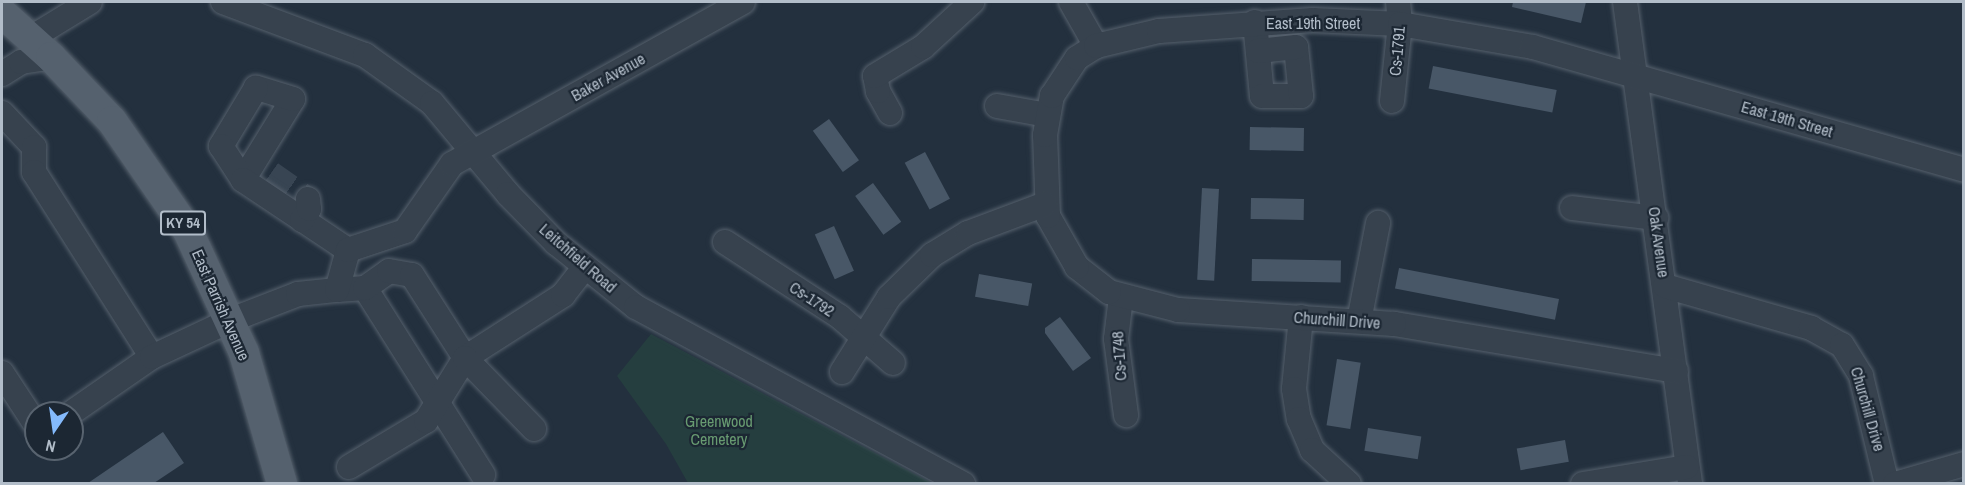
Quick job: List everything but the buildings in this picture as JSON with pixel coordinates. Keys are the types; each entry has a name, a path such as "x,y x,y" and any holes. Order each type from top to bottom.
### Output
{"main road":[{"name":"East Parrish Avenue","path":"2,13 41,47 112,121 165,193 209,270 231,320 258,396 282,483"}],"street":[{"path":"2,74 41,47 90,2"},
{"name":"Leitchfield Road","path":"223,2 364,55 432,103 508,194 585,267 636,307 688,338 834,412 963,483"},
{"name":"Baker Avenue","path":"348,250 405,231 452,164 743,2"},
{"path":"890,113 878,91 875,76 923,47 972,2"},
{"path":"1071,2 1096,46"},
{"name":"Oak Avenue","path":"1625,2 1656,218 1688,475"},
{"name":"East 19th Street","path":"1045,204 1047,115 1052,96 1068,67 1096,46 1159,31 1399,13 1533,47 1636,80 1964,170"},
{"name":"Cs-1791","path":"1392,101 1399,13"},
{"path":"1255,22 1258,51"},
{"path":"256,172 293,99 256,88 221,146 305,209 348,250 337,290"},
{"path":"997,106 1047,115"},
{"path":"2,113 34,147 34,172 152,357"},
{"path":"842,372 889,297 932,255 968,233 1045,204"},
{"name":"Churchill Drive","path":"1045,204 1053,230 1077,267 1098,285 1121,297 1178,310 1359,321 1676,371"},
{"path":"1572,208 1656,218"},
{"path":"1359,321 1377,223"},
{"name":"Cs-1792","path":"725,242 840,317 893,363"},
{"path":"349,467 426,421 465,358 563,295 585,267"},
{"path":"84,404 152,357 231,320 298,294 365,288 389,271 412,275 465,358 534,429"},
{"name":"Churchill Drive","path":"1665,286 1811,328 1842,345 1861,376 1887,483"},
{"path":"365,288 483,475"},
{"name":"Cs-1748","path":"1121,297 1116,339 1126,415"},
{"path":"1301,317 1294,389 1299,419 1317,457 1349,483"},
{"path":"2,373 24,407"},
{"path":"1895,483 1964,464"},
{"path":"1583,483 1688,475"}],"green space":[{"name":"Greenwood Cemetery","path":"651,334 932,483 688,483 666,444 617,376"}],"tunnel":[{"path":"271,173 308,199"}]}
